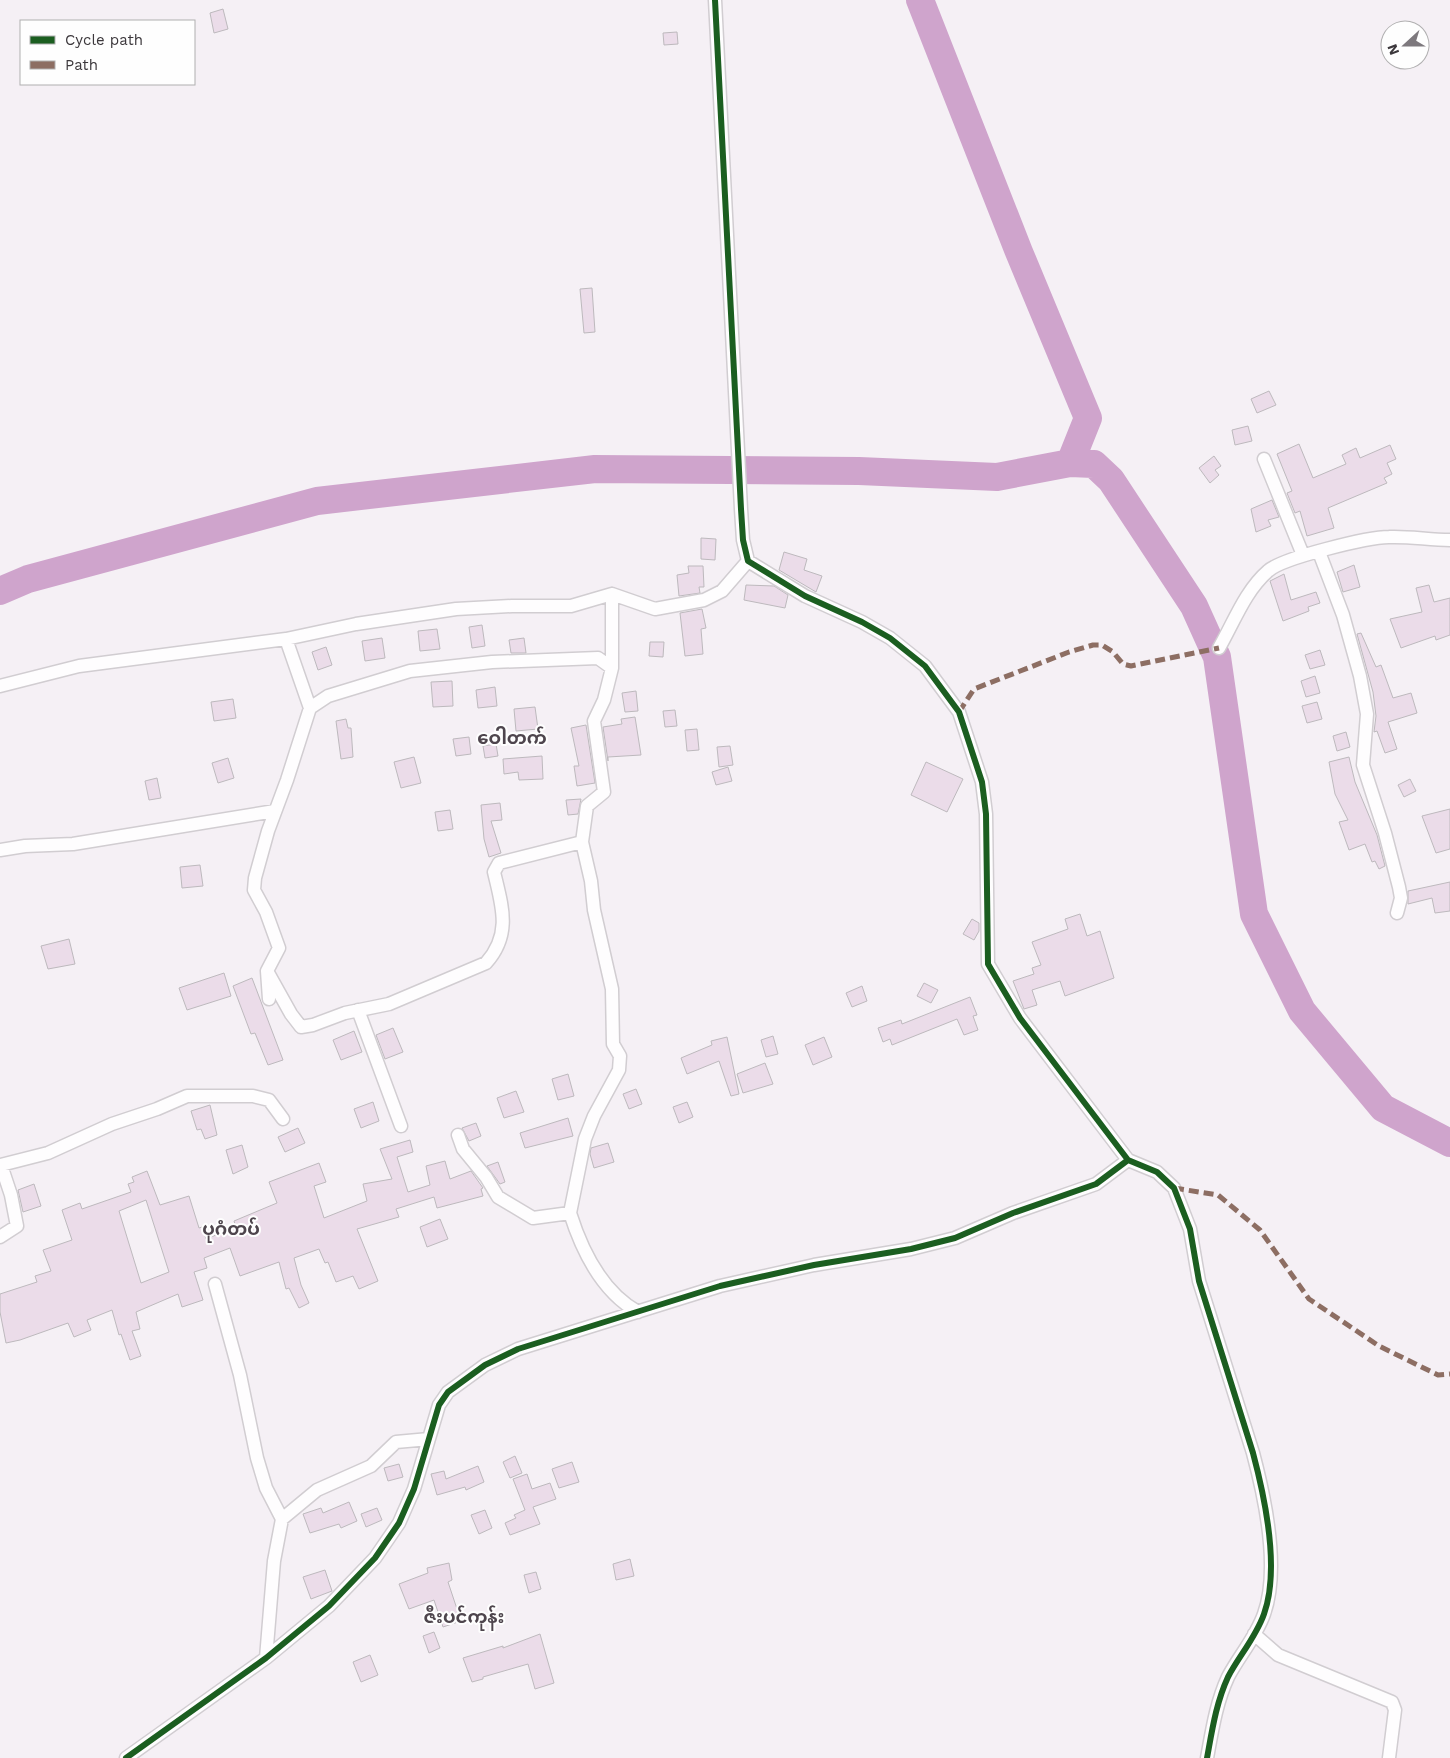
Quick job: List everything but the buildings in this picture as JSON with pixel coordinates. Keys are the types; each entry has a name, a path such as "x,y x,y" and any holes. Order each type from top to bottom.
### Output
{"street":[{"path":"715,0 741,509 743,540 748,561 805,596 862,622 890,638 925,666 959,712 982,782 986,822 988,964 1020,1018 1128,1160 1157,1172 1174,1188 1190,1229 1199,1281 1260,1480 1269,1542 1270,1580 1264,1615 1223,1690 1206,1758"},
{"path":"1264,459 1303,555"},
{"path":"1219,648 1240,607 1266,572 1282,562 1303,555 1389,537 1450,540"},
{"path":"1318,552 1343,615 1360,676 1366,714 1363,765 1385,833 1399,887 1400,898 1397,913"},
{"path":"0,686 79,666 286,639 356,624 456,609 512,606 571,606 612,594 655,609 704,600 722,591 748,561"},
{"path":"612,594 612,668 604,700 594,721 604,792 587,806 582,842 594,910 612,989 613,1044 620,1056 619,1070 594,1116 586,1139 570,1213 603,1284 616,1297 638,1312"},
{"path":"269,1000 267,971 279,948 266,912 254,890 261,854 310,708 286,639"},
{"path":"310,708 328,696 410,671 429,668 492,662 598,658 612,668"},
{"path":"0,850 24,846 73,844 276,811"},
{"path":"267,971 291,1014 301,1027 358,1010 389,1004 486,963 496,952 502,936 503,909 494,872 499,863 582,842"},
{"path":"358,1010 401,1126"},
{"path":"0,1237 18,1226 2,1165 48,1153 112,1124 157,1109 187,1096 253,1096 269,1100 283,1119"},
{"path":"458,1135 463,1149 486,1177 498,1197 533,1218 570,1213"},
{"path":"126,1758 266,1658 329,1606 386,1545 399,1523 414,1489 439,1405 448,1392 485,1365 518,1349 720,1286 814,1265 911,1249 955,1238 1013,1213 1096,1184 1128,1160"},
{"path":"215,1284 240,1375 256,1458 266,1488 282,1518 274,1562 266,1658"},
{"path":"282,1518 317,1490 371,1466 396,1442 429,1439"},
{"path":"1254,1634 1278,1655 1392,1702 1395,1710 1389,1758"}],"waterway":[{"path":"0,591 28,579 317,501 595,469 859,471 997,477 1070,463 1088,418 1019,252 920,0"},
{"path":"1070,463 1094,464 1111,480 1194,606 1217,657 1254,914 1302,1011 1383,1108 1450,1143"}],"marked path":[{"path":"959,712 974,689 1069,652 1093,645 1102,645 1113,652 1123,664 1131,666 1219,648"},
{"path":"1174,1188 1218,1195 1260,1230 1309,1299 1379,1346 1438,1375 1450,1374"}],"cycle path":[{"path":"715,0 741,509 743,540 748,561 805,596 862,622 890,638 925,666 959,712 982,782 986,814 988,964 1020,1018 1128,1160 1157,1172 1174,1188 1190,1229 1199,1281 1253,1453 1269,1534 1271,1555 1269,1596 1261,1622 1232,1669 1220,1697 1207,1758"},
{"path":"126,1758 266,1658 329,1606 375,1558 399,1523 414,1489 439,1405 448,1392 485,1365 518,1349 720,1286 814,1265 911,1249 955,1238 1013,1213 1096,1184 1128,1160"}],"district":[{"name":"ဝေါတက်","path":"512,737"},
{"name":"ပုဂံတပ်","path":"231,1228"},
{"name":"ဇီးပင်ကုန်း","path":"464,1616"}]}
